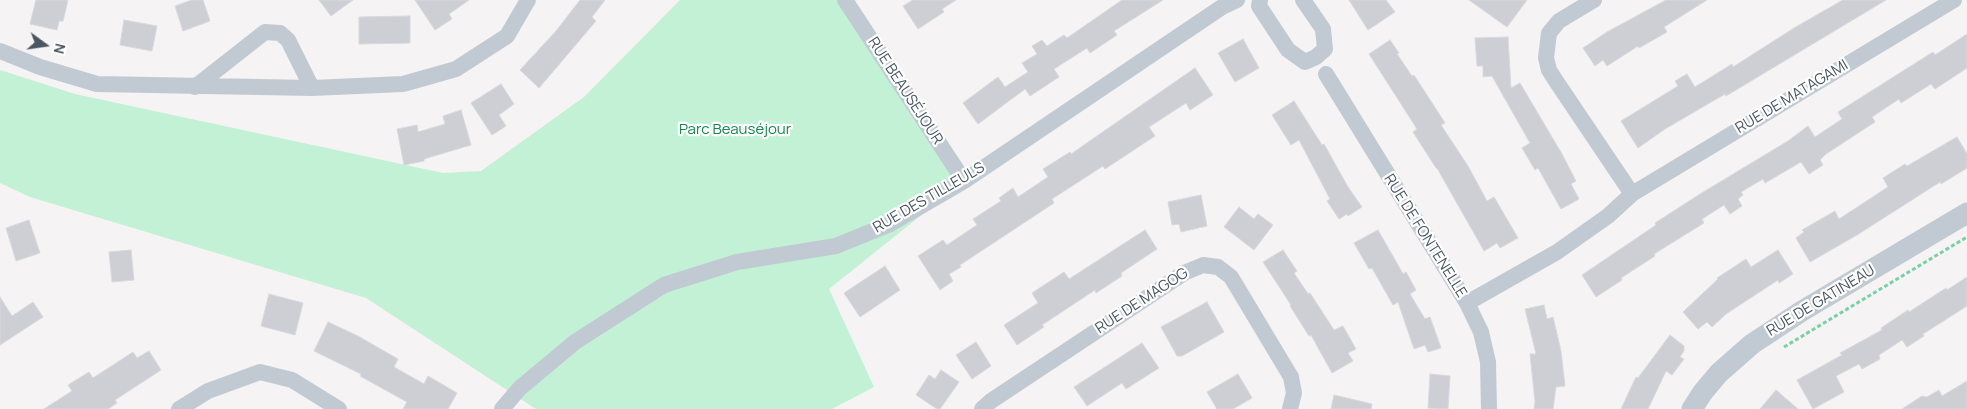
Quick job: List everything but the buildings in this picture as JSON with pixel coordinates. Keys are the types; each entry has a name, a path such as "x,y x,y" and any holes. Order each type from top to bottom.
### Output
{"street":[{"path":"0,51 40,67 98,84 312,88 403,84 456,69 507,36 528,0"},
{"name":"RUE BEAUSÉJOUR","path":"846,0 964,181"},
{"name":"RUE DES TILLEULS","path":"502,409 520,388 575,342 664,286 737,262 836,246 890,224 964,181 1222,7 1237,0"},
{"path":"1260,0 1259,6 1288,50 1305,62 1316,57 1325,49 1323,29 1303,0"},
{"path":"1594,0 1559,21 1549,33 1546,58 1553,76 1632,194"},
{"name":"RUE DE MATAGAMI","path":"1467,303 1557,252 1603,220 1632,194 1954,0"},
{"path":"195,87 265,32 280,33 288,40 312,88"},
{"name":"RUE DE FONTENELLE","path":"1326,74 1467,303 1481,332 1485,350 1489,377 1489,409"},
{"name":"RUE DE GATINEAU","path":"1692,409 1719,374 1759,339 1802,311 1967,213"},
{"name":"RUE DE MAGOG","path":"982,409 991,401 1184,273 1203,265 1218,267 1236,285 1291,377 1294,393 1290,409"},
{"path":"179,409 208,391 260,372 292,380 339,409"}],"path":[{"name":"RUE DE GATINEAU","path":"1780,349 1967,237"}],"green space":[{"name":"Parc Beauséjour","path":"680,0 844,0 964,181 829,289 874,387 832,409 536,409 366,298 30,197 0,183 0,70 75,94 443,173 481,171 584,97"}]}
